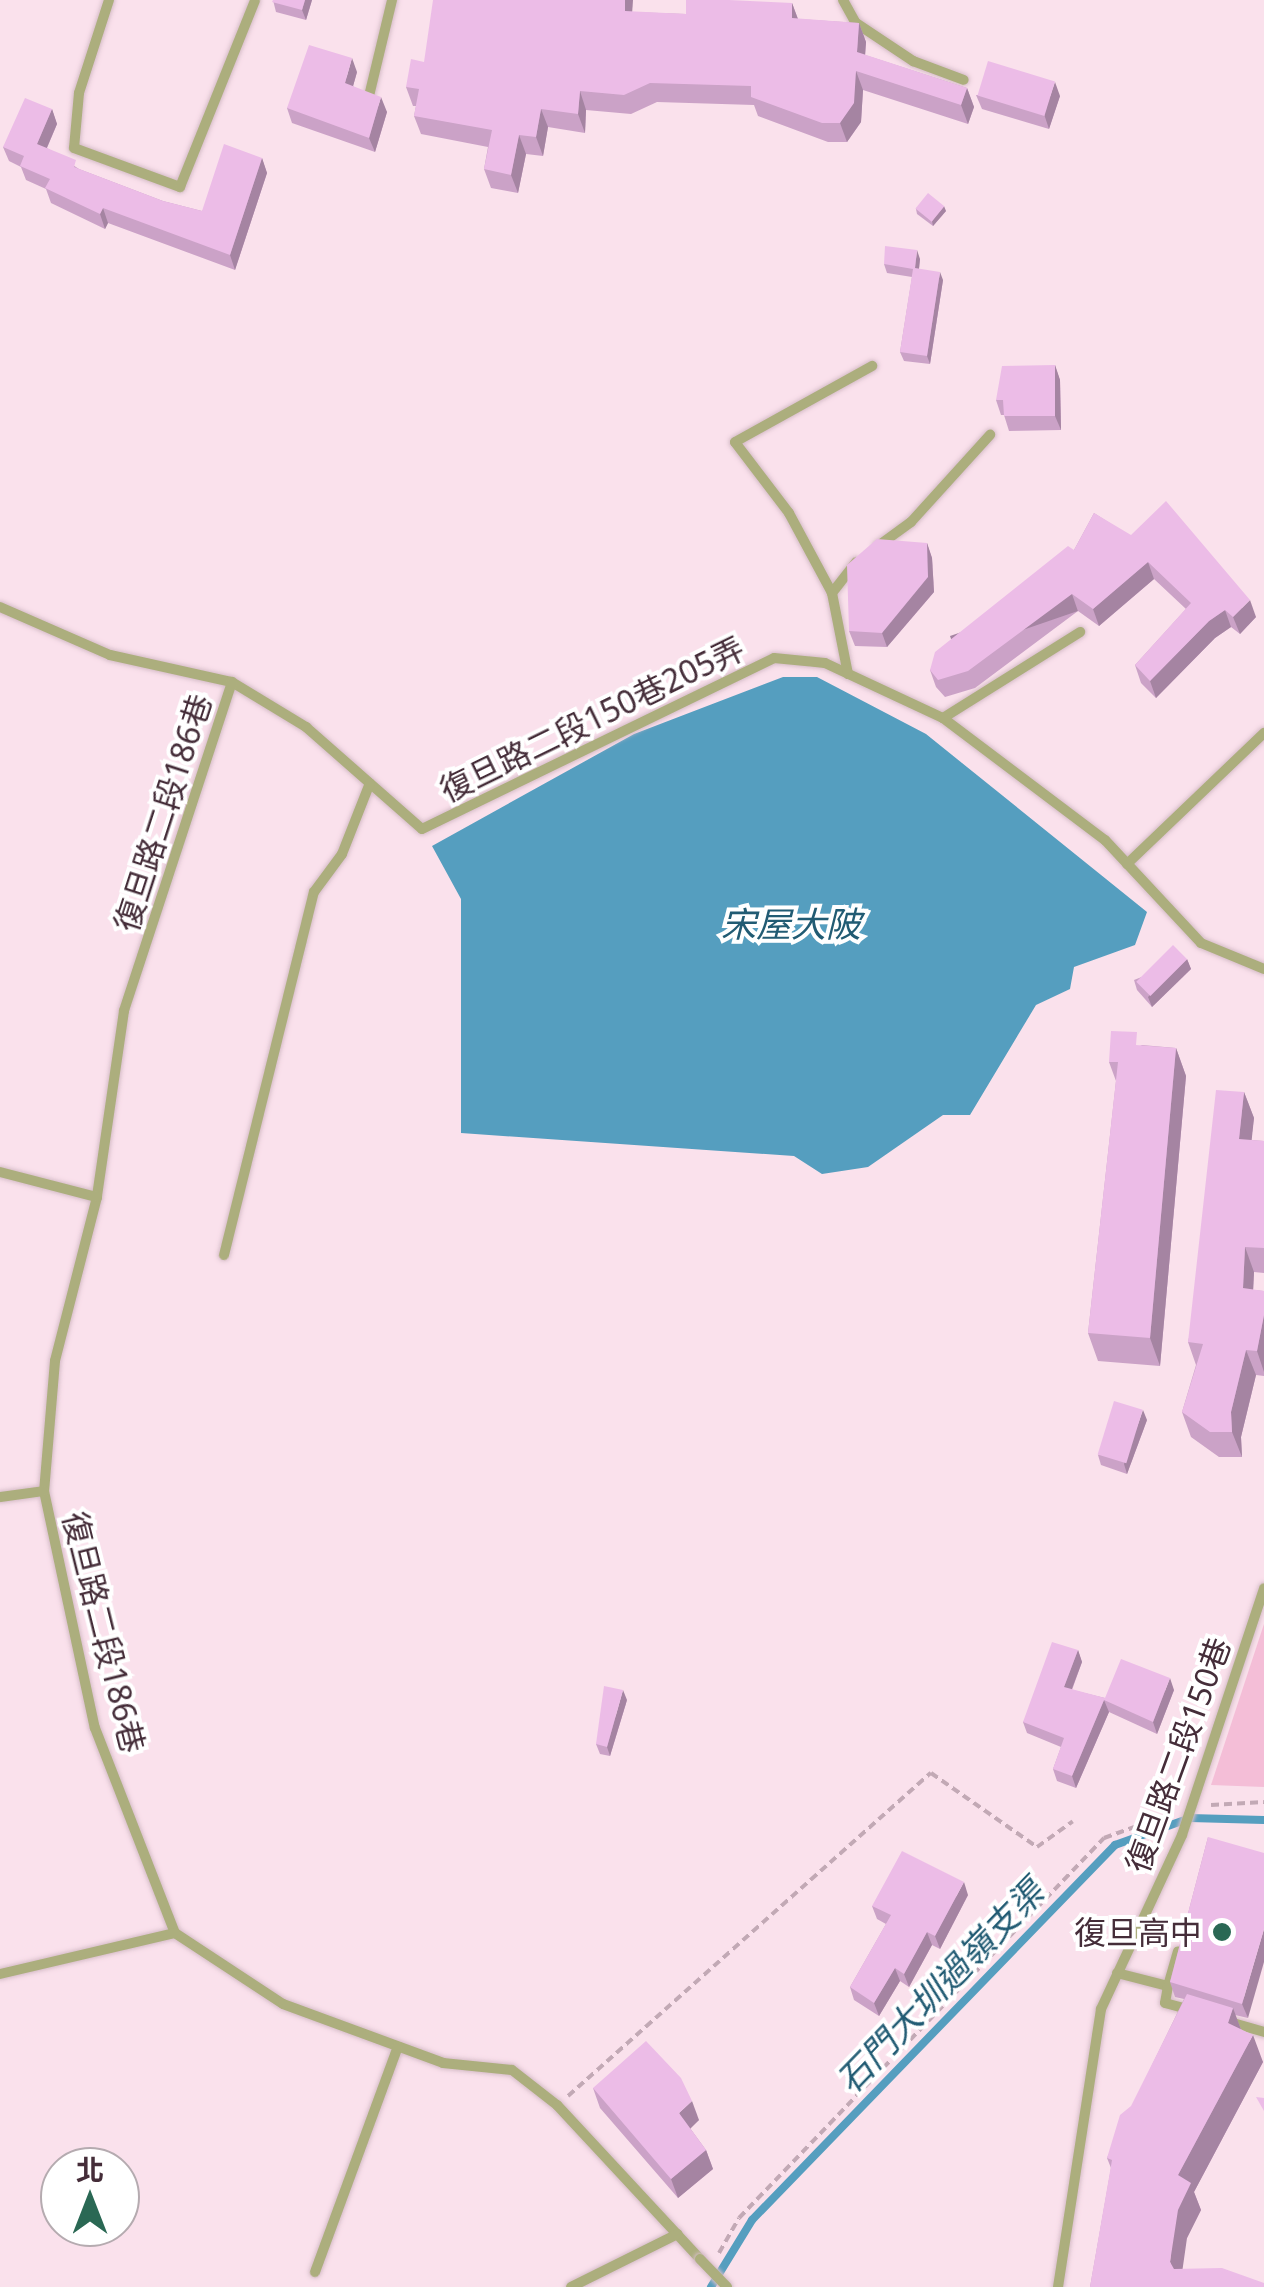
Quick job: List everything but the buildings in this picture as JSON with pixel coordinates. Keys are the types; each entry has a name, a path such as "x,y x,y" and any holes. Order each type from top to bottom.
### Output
{"lane":[{"path":"109,0 79,93 74,148 180,187 255,0"},
{"path":"369,96 392,0"},
{"path":"844,0 856,23 913,61 964,80"},
{"path":"848,674 832,592 790,513 734,442 872,366"},
{"path":"832,592 854,564 911,522 990,435"},
{"name":"復旦路二段150巷205弄","path":"0,607 110,655 232,682 306,728 422,829 774,658 826,663 942,718 1127,864 1202,943 1264,969"},
{"path":"942,718 1080,632"},
{"name":"復旦路二段186巷","path":"175,1933 95,1728 44,1491 56,1361 97,1197 124,1011 232,682"},
{"path":"1127,864 1264,733"},
{"path":"224,1255 314,892 342,854 370,783"},
{"path":"0,1172 97,1197"},
{"path":"0,1497 44,1491"},
{"name":"復旦路二段150巷","path":"1058,2287 1092,2049 1117,1974 1182,1835 1264,1588"},
{"path":"1184,1930 1165,2002 1264,2032"},
{"path":"0,1974 175,1933 283,2004 444,2063 512,2070 557,2105 727,2287"},
{"path":"1117,1974 1168,1986"},
{"path":"315,2272 398,2047"},
{"path":"570,2287 678,2234"}],"path":[{"path":"557,2105 930,1772 1037,1847 1072,1821"},
{"path":"708,2270 739,2218 1104,1838 1192,1806 1264,1802"}],"shaded area":[{"path":"1264,1624 1264,1787 1211,1785"}],"water":[{"name":"宋屋大陂","path":"783,677 817,677 926,734 1147,912 1135,945 1074,967 1070,989 1036,1005 970,1115 943,1115 868,1167 822,1174 794,1156 461,1133 461,899 432,846 634,734"}],"waterway":[{"name":"石門大圳過嶺支渠","path":"711,2287 752,2220 1115,1845 1190,1818 1264,1820"}],"place":[{"name":"復旦高中","path":"1222,1932"}]}
